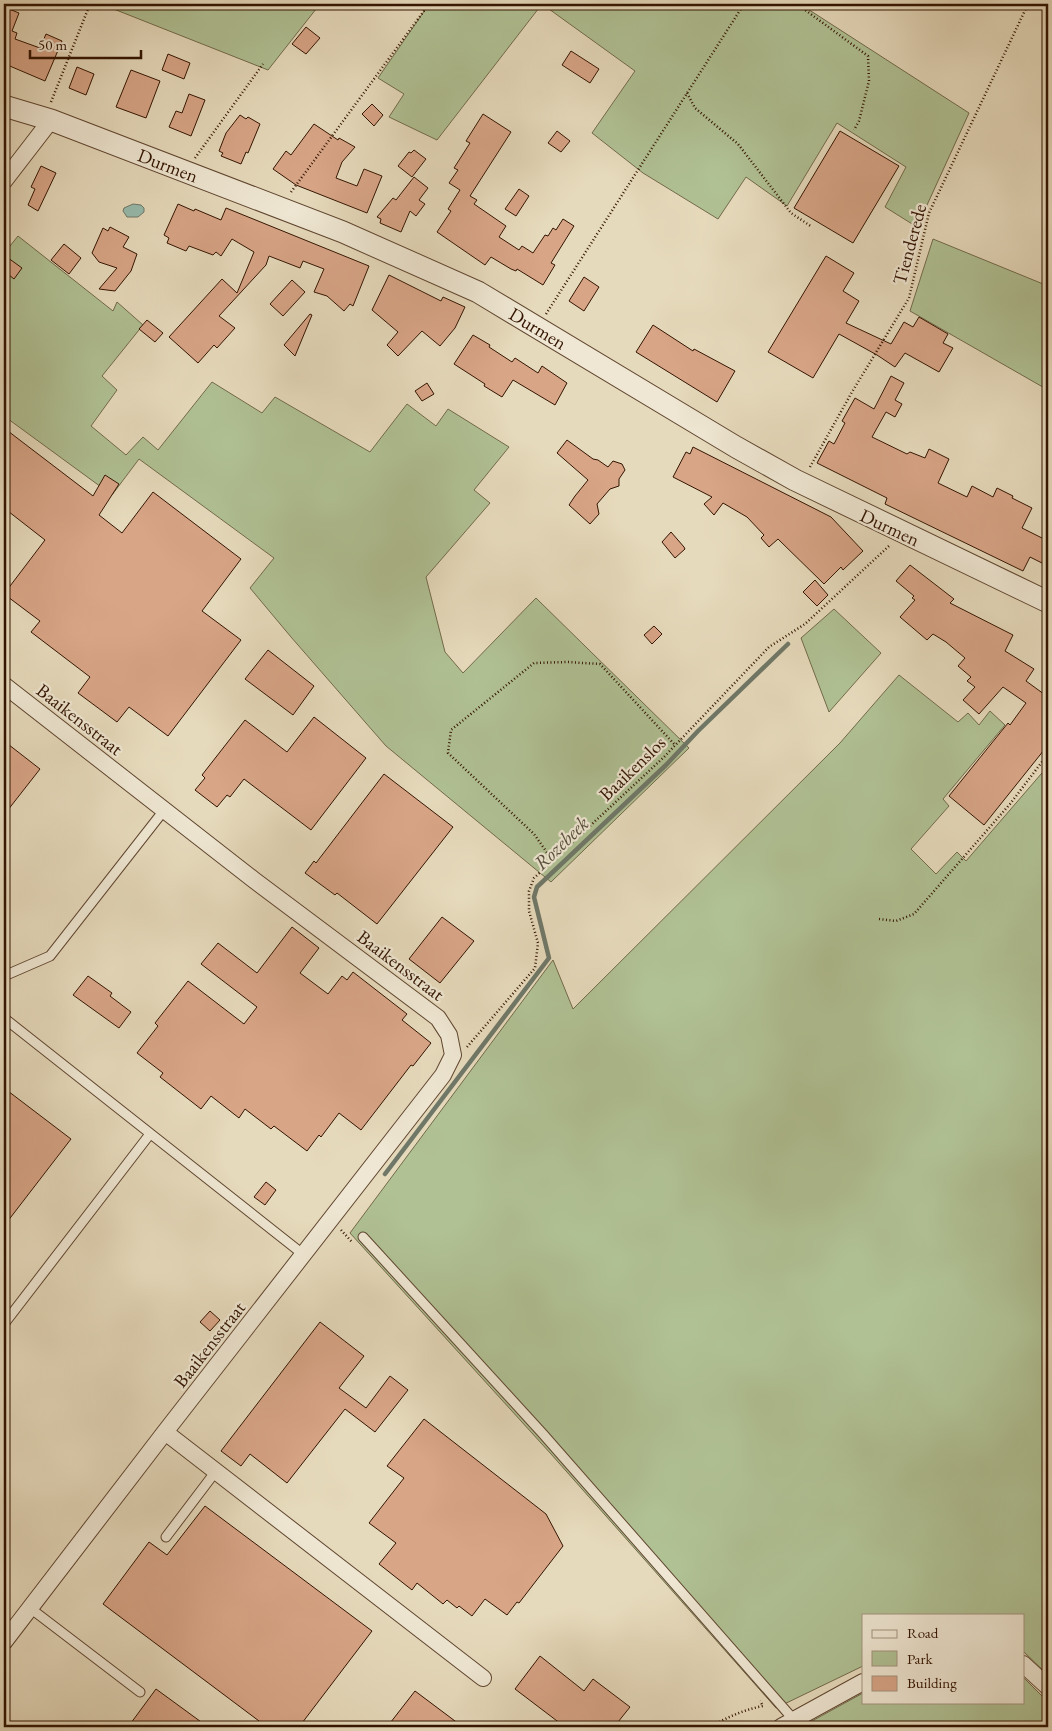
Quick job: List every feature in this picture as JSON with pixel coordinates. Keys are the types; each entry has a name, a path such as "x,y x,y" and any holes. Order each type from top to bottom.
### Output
{"street":[{"name":"Durmen","path":"4,106 48,119 343,232 478,292 736,447 800,483 1048,602"},
{"path":"4,181 48,119"},
{"name":"Baaikensstraat","path":"4,685 254,880 438,1018 450,1035 453,1055 443,1075 4,1642"},
{"path":"165,1432 483,1678"},
{"path":"1024,1665 1048,1687"},
{"path":"787,1724 862,1683"}],"lane":[{"path":"4,976 50,956 165,809"},
{"path":"4,1018 304,1255"},
{"path":"4,1324 150,1134"},
{"path":"363,1237 543,1434 787,1724"},
{"path":"166,1536 216,1471"},
{"path":"30,1608 140,1692"}],"path":[{"path":"48,119 90,4"},
{"path":"280,208 429,4"},
{"path":"537,328 744,4"},
{"path":"797,4 868,56 869,81 859,121 854,130"},
{"name":"Tienderede","path":"800,483 909,298 929,213 1028,4"},
{"path":"185,171 263,64"},
{"path":"687,93 695,108 738,144 790,214 812,227"},
{"name":"Baaikenslos","path":"453,1055 464,1050 535,968 538,942 529,911 529,891 534,878 675,745 769,647 805,624 904,533"},
{"path":"553,861 534,834 448,753 451,730 534,664 567,662 600,664 675,745"},
{"path":"879,920 896,921 914,914 1010,804 1048,754"},
{"path":"710,1727 730,1715 745,1709 763,1706"}],"green space":[{"path":"101,4 320,4 268,70"},
{"path":"414,4 542,4 437,140 389,117 404,94 378,78 425,10"},
{"path":"542,4 800,4 969,113 917,227 885,207 906,167 837,123 787,206 746,177 718,219 643,173 592,133 635,71"},
{"path":"18,236 113,311 117,302 143,325 102,376 117,390 91,426 126,455 143,437 158,450 212,382 262,413 275,397 370,452 407,404 436,426 448,409 509,447 474,490 490,503 426,577 445,652 463,673 536,598 689,748 551,882 386,746 291,637 250,588 274,558 139,459 112,495 4,416 4,241 10,246"},
{"path":"933,239 1048,286 1048,390 910,311"},
{"path":"834,609 881,653 829,712 801,638"},
{"path":"899,675 958,722 968,713 979,725 990,711 1005,725 943,799 949,806 911,849 936,874 957,852 966,861 1048,766 1048,1675 1024,1652 1024,1614 862,1614 862,1666 776,1708 551,1454 350,1233 553,960 573,1009 840,743"},
{"path":"1024,1678 1044,1698 1048,1699 1048,1727 801,1727 862,1694 862,1704 1024,1704"}],"shaded area":[{"path":"133,204 141,205 144,208 144,212 138,217 127,217 123,211 124,208"}],"building":[{"path":"4,7 19,13 12,31 17,33 15,39 40,48 46,34 62,41 45,81 4,65"},
{"path":"306,27 320,38 306,54 292,44"},
{"path":"571,51 599,69 590,83 562,65"},
{"path":"168,54 190,63 184,79 162,70"},
{"path":"77,67 94,74 86,95 69,88"},
{"path":"131,70 160,81 146,118 116,107"},
{"path":"189,94 205,100 191,136 169,127 176,111 182,113"},
{"path":"372,104 383,115 374,126 362,114"},
{"path":"483,114 511,132 470,196 477,200 474,204 506,226 499,237 519,250 522,246 533,253 545,235 548,236 553,228 556,230 563,219 574,226 551,263 555,265 543,285 517,269 516,271 511,269 491,257 485,265 437,232 451,211 448,209 460,190 449,183 458,170 454,168 470,143 466,141"},
{"path":"240,115 260,124 248,153 246,152 241,164 221,156 223,153 219,151 226,133"},
{"path":"314,124 338,140 339,138 355,147 342,162 336,178 357,186 364,169 382,176 367,213 296,185 273,169 286,151 291,155"},
{"path":"557,131 570,141 561,152 548,143"},
{"path":"840,131 899,166 853,243 794,208"},
{"path":"414,150 426,159 412,177 398,166 409,152 411,153"},
{"path":"41,166 56,173 38,211 28,205 35,189 31,187"},
{"path":"414,177 428,188 419,200 425,204 416,216 410,211 401,232 380,223 381,219 377,217 393,198 396,200"},
{"path":"519,189 529,196 516,216 505,209"},
{"path":"178,204 221,220 226,208 369,266 353,306 350,304 344,311 327,296 314,292 324,269 303,261 300,268 269,256 266,265 219,316 235,328 217,348 214,345 198,363 169,337 222,279 237,293 254,252 232,239 221,256 216,252 213,255 189,246 186,251 167,243 169,238 164,235"},
{"path":"110,227 129,237 123,247 137,254 131,271 115,291 99,289 117,268 99,262 92,253 103,228 108,231"},
{"path":"64,244 81,258 69,274 51,260"},
{"path":"4,255 22,268 14,279 4,271"},
{"path":"826,256 854,273 843,291 859,301 846,323 891,344 904,322 913,327 919,317 948,334 943,343 953,348 939,372 905,353 895,367 839,334 813,378 768,352"},
{"path":"389,275 441,301 443,297 465,307 455,328 440,346 422,331 398,356 387,345 398,332 372,310"},
{"path":"584,277 599,287 584,311 569,301"},
{"path":"292,280 305,292 283,316 270,304"},
{"path":"310,314 312,315 295,356 284,345"},
{"path":"147,320 163,333 155,342 139,329"},
{"path":"653,325 693,351 694,349 735,371 717,402 636,352"},
{"path":"473,335 512,362 515,358 538,373 542,366 567,383 555,405 513,380 502,397 454,364"},
{"path":"891,376 904,383 895,400 902,404 895,417 886,412 872,437 907,454 910,452 925,458 929,449 949,459 938,483 967,497 972,486 993,497 997,488 1032,508 1022,528 1048,541 1048,566 1030,557 1023,571 885,504 887,498 817,463 829,441 834,444 845,423 842,421 855,398 874,409"},
{"path":"427,383 434,394 422,401 415,391"},
{"path":"4,428 93,496 105,475 119,484 99,515 122,533 153,492 241,559 202,611 241,640 168,736 129,707 117,722 78,693 90,677 31,632 40,621 4,594 45,540 4,508"},
{"path":"567,440 593,459 608,467 613,461 622,464 625,470 619,479 619,486 610,489 597,504 599,514 590,524 569,505 588,480 557,453"},
{"path":"693,447 831,517 863,551 843,570 841,567 824,584 778,539 769,547 761,538 764,535 747,517 723,503 714,515 704,504 712,497 673,477 686,452 690,454"},
{"path":"671,532 685,549 675,558 662,542"},
{"path":"910,565 954,599 950,603 1013,635 1005,651 1034,669 1026,681 1048,697 1048,745 984,825 949,796 1008,723 1010,725 1026,703 1003,687 979,714 963,700 975,687 967,681 971,677 958,666 965,658 933,634 927,640 900,617 915,600 912,598 914,596 896,581"},
{"path":"815,580 828,595 817,606 803,592"},
{"path":"654,626 662,634 652,644 644,635"},
{"path":"268,650 314,686 293,715 245,679"},
{"path":"314,717 366,758 311,830 244,779 230,797 227,795 217,807 195,790 205,778 202,775 245,720 287,752"},
{"path":"4,741 40,769 4,815"},
{"path":"384,774 453,827 377,924 337,893 335,895 305,873 314,861 316,863"},
{"path":"442,917 474,941 440,983 409,959"},
{"path":"292,927 319,948 300,973 328,994 342,976 347,980 353,972 407,1014 402,1020 431,1043 413,1066 411,1065 361,1130 339,1113 321,1137 319,1135 307,1151 274,1126 271,1129 245,1109 239,1118 211,1096 201,1109 160,1077 163,1073 137,1053 158,1026 155,1023 188,981 244,1024 257,1007 201,964 218,943 257,973"},
{"path":"88,976 112,993 110,996 131,1012 119,1028 73,995"},
{"path":"4,1088 71,1139 4,1226"},
{"path":"266,1182 276,1190 265,1205 254,1197"},
{"path":"210,1311 220,1320 210,1331 200,1322"},
{"path":"320,1322 364,1356 339,1388 366,1408 390,1376 408,1390 375,1432 345,1409 287,1483 250,1454 241,1466 221,1451"},
{"path":"424,1419 546,1514 563,1546 519,1603 517,1602 507,1615 485,1599 472,1616 447,1600 443,1604 417,1583 412,1590 379,1564 396,1543 369,1523 404,1478 387,1466"},
{"path":"205,1506 372,1631 299,1727 267,1727 103,1604 149,1542 167,1555"},
{"path":"540,1656 584,1691 593,1679 630,1707 614,1727 565,1727 515,1689"},
{"path":"156,1689 208,1727 128,1727"},
{"path":"415,1691 463,1727 387,1727"}],"waterway":[{"name":"Rozebeek","path":"385,1174 549,958 534,897 537,887 666,765 698,731 788,644"}]}
